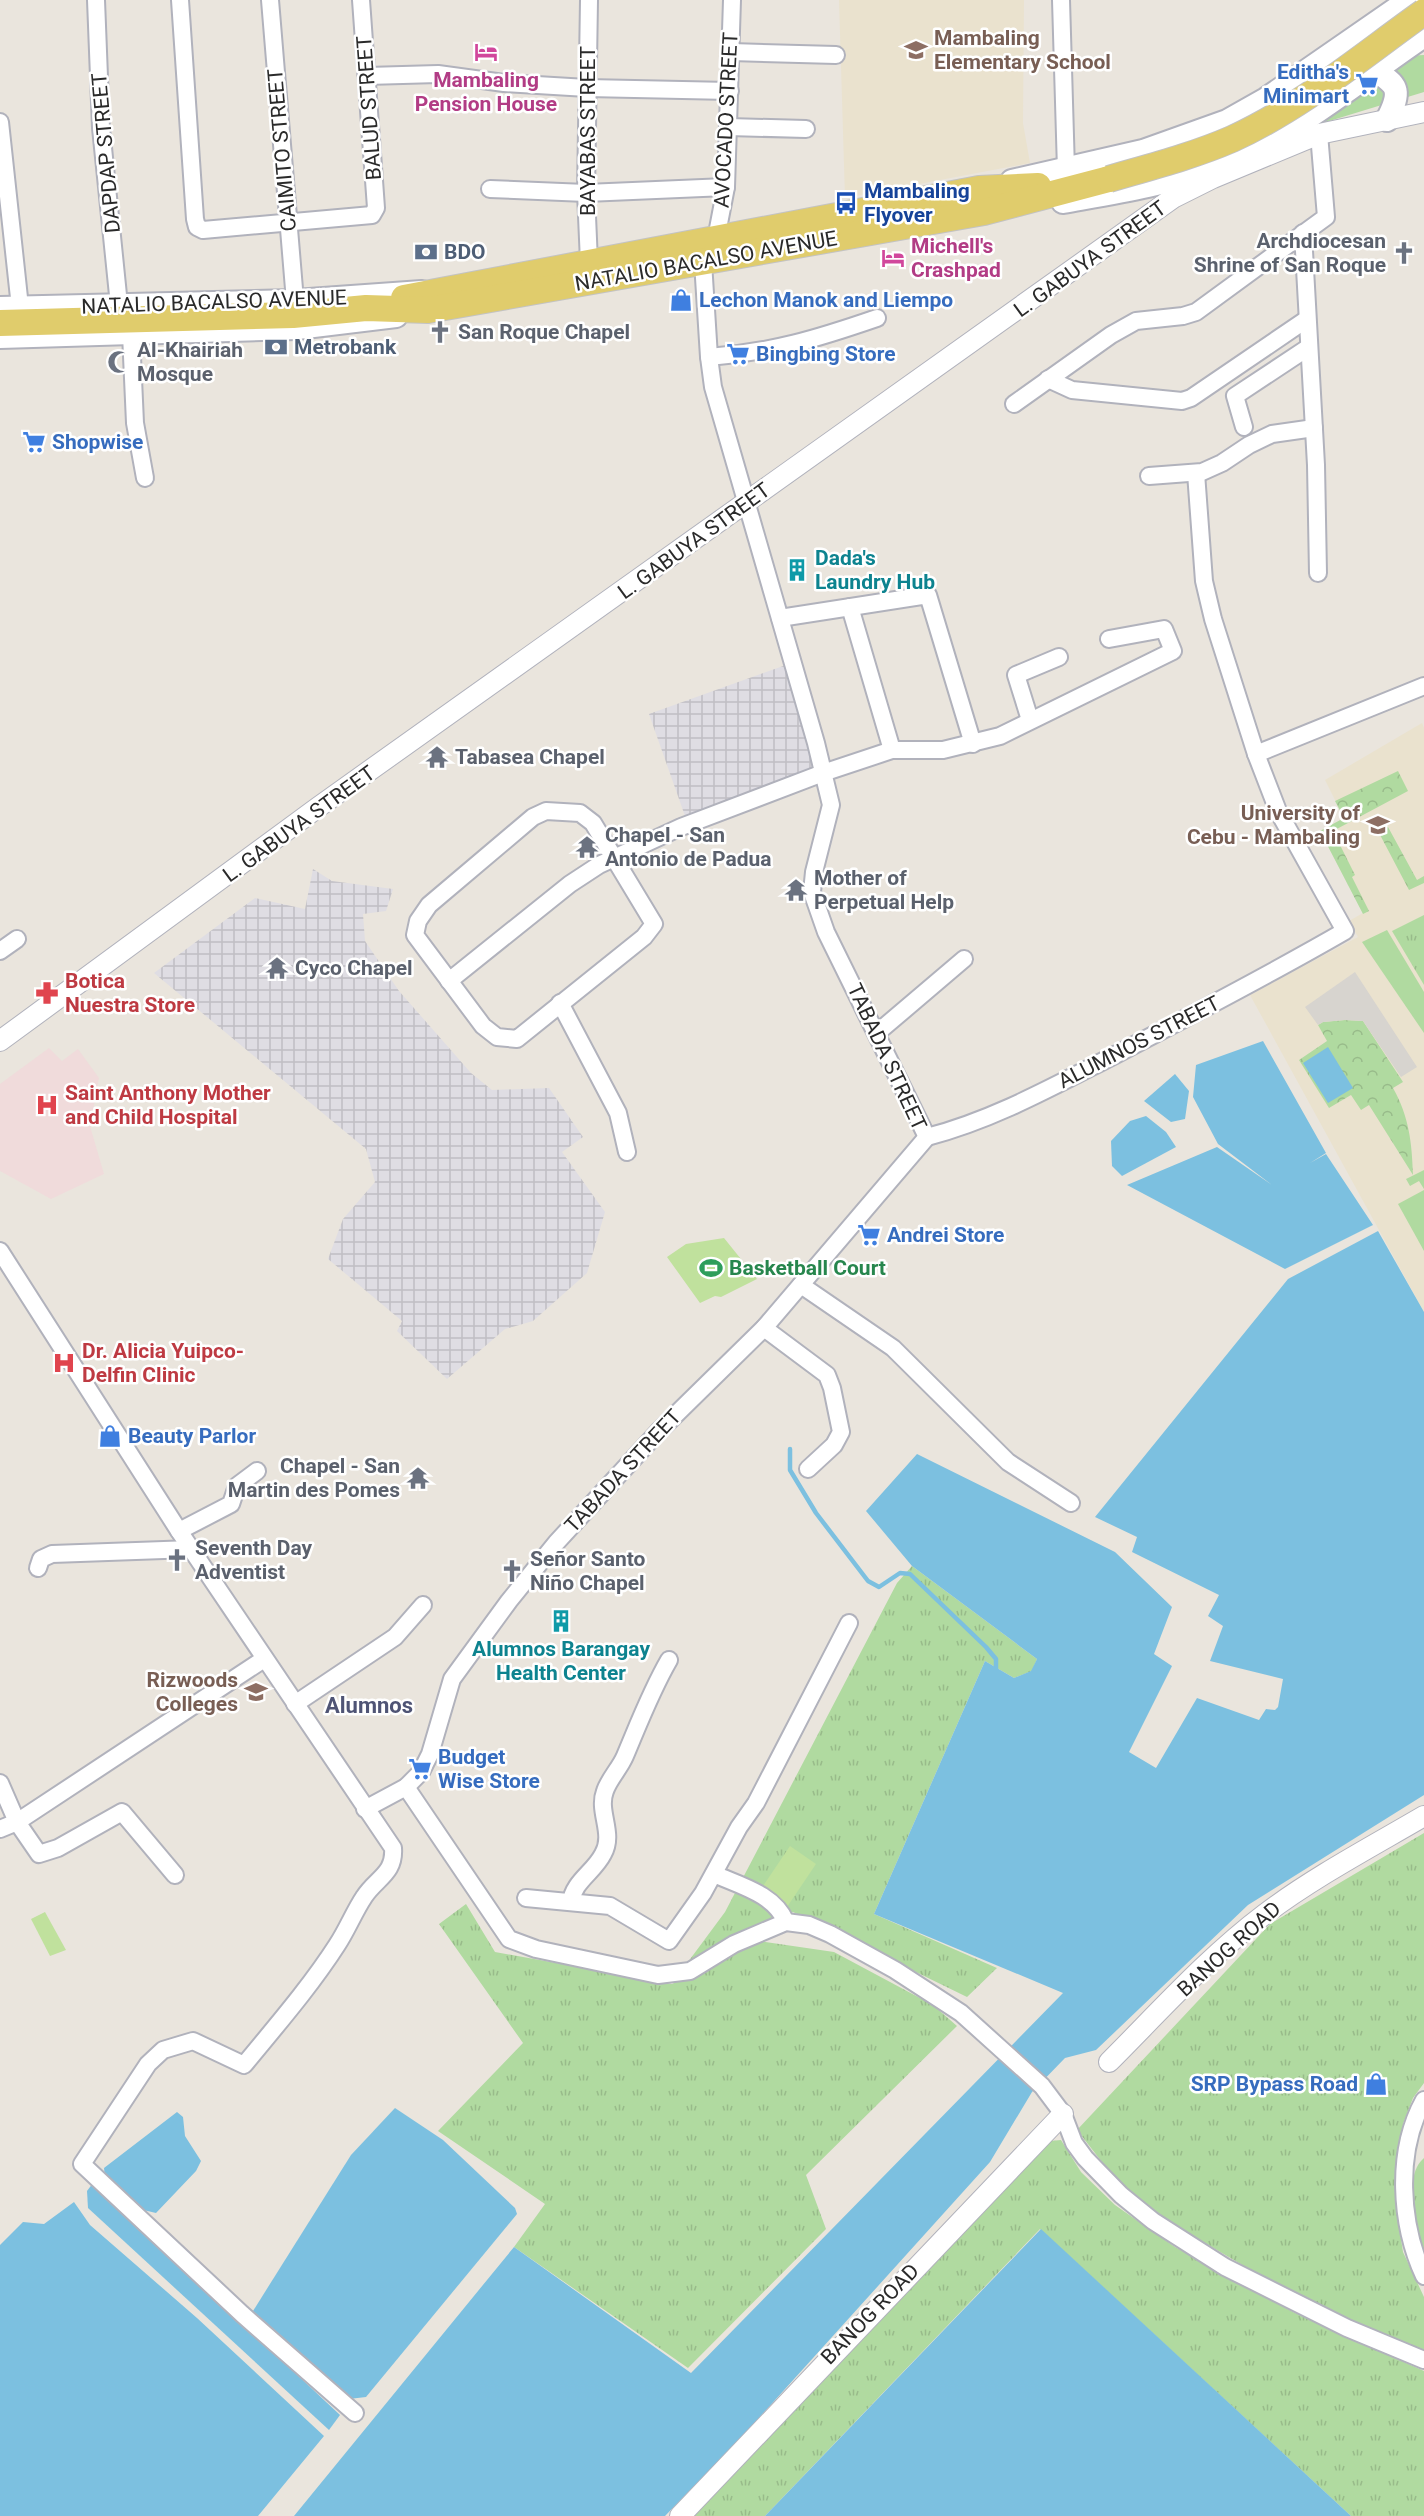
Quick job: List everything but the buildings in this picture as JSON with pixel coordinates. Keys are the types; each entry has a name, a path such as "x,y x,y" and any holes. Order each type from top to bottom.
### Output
{"main road":[{"name":"NATALIO BACALSO AVENUE","path":"7,313 292,315 427,301 703,262 1047,186 1109,179 1179,159 1250,129 1296,104 1413,5"},
{"name":"NATALIO BACALSO AVENUE","path":"982,201 1066,170 1143,151 1227,121 1266,99 1371,26 1413,5"},
{"path":"1413,5 1424,23"},
{"path":"1371,26 1364,48 1365,56 1375,69 1389,78 1395,91 1393,107 1387,120"},
{"name":"NATALIO BACALSO AVENUE","path":"0,337 297,328 363,322 427,301 589,262 716,239 982,201 1048,205 1130,190 1215,166 1289,130 1424,36"},
{"name":"NATALIO BACALSO AVENUE","path":"7,313 119,305 427,301"}],"street":[{"name":"DAPDAP STREET","path":"96,0 101,128 119,305"},
{"path":"180,0 197,227 203,230 287,224"},
{"name":"CAIMITO STREET","path":"270,0 295,301"},
{"name":"BALUD STREET","path":"287,224 372,215 376,208 361,0"},
{"name":"BAYABAS STREET","path":"589,0 586,193 589,262"},
{"name":"AVOCADO STREET","path":"716,239 726,187 732,0"},
{"path":"1061,0 1066,170"},
{"path":"731,52 836,55"},
{"path":"367,76 438,74 504,83 587,88 730,91"},
{"name":"L. GABUYA STREET","path":"0,1041 317,808 1173,198 1207,180 1319,134 1424,112"},
{"path":"0,122 7,313"},
{"path":"728,127 806,129"},
{"path":"1014,404 1111,334 1136,321 1183,316 1196,312 1326,217 1319,134"},
{"path":"490,189 586,193 726,187"},
{"path":"1303,233 1314,428 1318,573"},
{"name":"TABADA STREET","path":"365,1809 406,1787 421,1772 430,1754 452,1679 555,1543 658,1432 764,1328 927,1137 826,932 812,892 814,872 831,805 748,502 713,387 703,262"},
{"path":"709,357 755,353 801,344 877,318"},
{"path":"1048,380 1072,390 1182,401 1191,398 1307,319"},
{"path":"131,334 135,423 145,478"},
{"path":"1244,427 1235,402 1236,396 1309,347"},
{"path":"1149,476 1196,472 1222,464 1249,445 1272,434 1314,428"},
{"path":"1196,472 1203,581 1212,619 1256,754 1424,686"},
{"path":"780,618 928,595 973,744"},
{"path":"850,607 892,750"},
{"path":"449,981 570,884 616,857 681,827 892,750 943,750 1000,736 1173,651 1164,628 1109,639"},
{"path":"1030,720 1016,675 1059,657"},
{"name":"ALUMNOS STREET","path":"927,1137 964,1128 1056,1085 1270,975 1345,931 1278,811 1256,754"},
{"path":"546,811 580,813 593,823 616,857 654,924 644,937 517,1039 497,1037 483,1026 415,935 418,921 429,905 533,817 546,811"},
{"path":"0,951 17,939"},
{"path":"877,1033 963,959"},
{"path":"561,1003 618,1113 627,1152"},
{"path":"0,1251 6,1272 393,1848 394,1861 384,1876 365,1896 337,1945 311,1982 244,2065 193,2041 163,2050 148,2064 82,2164 233,2306 355,2413"},
{"path":"801,1286 893,1348 1008,1462 1071,1503"},
{"path":"764,1328 827,1375 832,1388 841,1432 834,1445 808,1469"},
{"path":"179,1531 231,1504 237,1486 257,1471"},
{"path":"38,1568 41,1559 52,1554 192,1549"},
{"path":"295,1704 395,1637 423,1605"},
{"path":"526,1898 610,1906 669,1941 714,1874 786,1747 849,1623"},
{"path":"0,1829 17,1822 264,1659"},
{"path":"571,1902 572,1890 604,1853 609,1830 604,1814 604,1792 618,1772 652,1688 669,1660"},
{"path":"0,1783 17,1822 39,1854 45,1854 122,1812 175,1875"},
{"path":"406,1787 509,1939 522,1946 658,1975 673,1975 690,1971 734,1944 786,1922 808,1925 895,1970 961,2013 1042,2086 1063,2114 1074,2143 1084,2158 1121,2195 1153,2221 1225,2267 1347,2328 1424,2360"},
{"name":"BANOG ROAD","path":"1109,2062 1212,1959 1265,1913 1424,1816"},
{"path":"714,1874 771,1900 780,1908 786,1922"},
{"path":"1424,2100 1416,2115 1409,2143 1405,2206 1409,2238 1424,2276"},
{"name":"BANOG ROAD","path":"680,2516 1063,2114"}],"shaded area":[{"name":"Mambaling Elementary School","path":"839,0 1024,0 1023,123 1030,163 845,198"},
{"path":"786,665 816,768 685,816 649,714"},
{"path":"1422,723 1424,728 1424,1312 1250,995 1358,937 1349,921 1363,913 1320,831 1344,818 1325,780"},
{"path":"313,869 332,881 393,889 386,911 363,914 365,941 399,991 471,1073 492,1090 549,1088 583,1137 562,1152 605,1212 587,1273 533,1321 505,1329 447,1379 397,1331 402,1321 328,1259 343,1219 375,1182 366,1149 154,973 255,898 305,909"},
{"path":"1355,972 1417,1067 1401,1077 1363,1021 1345,1020 1323,1022 1318,1025 1305,1007"},
{"name":"Saint Anthony Mother and Child Hospital","path":"49,1048 62,1061 78,1049 99,1078 90,1126 104,1174 51,1199 0,1171 0,1084"}],"green space":[{"path":"1424,55 1424,92 1300,130 1403,56"},
{"path":"1398,771 1408,791 1333,831 1355,875 1352,877 1369,911 1363,914 1320,831 1344,818 1335,801"},
{"path":"1388,827 1417,880 1424,876 1424,883 1409,890 1378,831"},
{"path":"1424,915 1424,985 1392,931"},
{"path":"1387,930 1424,992 1424,1033 1362,942"},
{"path":"1363,1021 1403,1082 1393,1088 1403,1109 1409,1130 1413,1175 1369,1105 1361,1110 1351,1095 1329,1108 1299,1060 1327,1041 1318,1025 1323,1022"},
{"path":"1424,1170 1424,1189 1419,1181 1410,1186 1406,1179"},
{"path":"1424,1190 1424,1251 1398,1204"},
{"name":"Basketball Court","path":"724,1238 757,1279 721,1297 715,1296 700,1303 667,1257 686,1244"},
{"path":"912,1566 1037,1659 1032,1671 1014,1678 985,1661 874,1914 997,1968 967,1997 793,1912 728,1940 685,1966 725,1912 897,1583"},
{"path":"1424,1833 1424,2083 1413,2098 1403,2124 1398,2220 1403,2252 1424,2297 1424,2353 1367,2329 1261,2276 1154,2213 1116,2180 1077,2130 1270,1924"},
{"path":"790,1846 816,1864 787,1907 761,1889"},
{"path":"466,1904 495,1952 672,1984 758,1941 834,1952 933,2005 957,2026 806,2175 826,2229 688,2368 514,2247 545,2204 438,2131 523,2043 439,1924"},
{"path":"45,1912 66,1950 50,1956 31,1919"},
{"path":"1061,2140 1081,2172 1115,2205 1175,2247 1293,2312 1424,2371 1424,2516 1351,2516 1040,2229 765,2516 693,2516 1050,2141"},
{"path":"1424,2158 1424,2259 1415,2222 1412,2192 1413,2178"}],"water":[{"path":"1263,1041 1326,1153 1310,1163 1326,1154 1373,1225 1285,1269 1127,1185 1217,1147 1272,1185 1218,1144 1193,1097 1196,1065"},
{"path":"1328,1047 1353,1088 1328,1103 1303,1063"},
{"path":"1175,1074 1189,1091 1185,1119 1171,1122 1144,1101"},
{"path":"1146,1116 1166,1132 1176,1147 1122,1176 1112,1166 1111,1141 1130,1121"},
{"path":"1378,1231 1424,1312 1424,1795 1248,1905 1096,2050 1065,2058 1032,2092 990,2162 739,2440 665,2516 294,2516 514,2247 691,2373 1063,1993 874,1914 985,1661 1014,1678 1031,1671 1037,1659 912,1566 866,1511 917,1454 1115,1552 1172,1607 1154,1654 1172,1666 1129,1752 1156,1768 1197,1698 1259,1720 1266,1709 1275,1710 1278,1707 1283,1679 1210,1661 1223,1626 1208,1616 1219,1595 1132,1552 1137,1537 1095,1517 1288,1279"},
{"path":"395,2108 443,2140 515,2208 517,2214 366,2397 349,2399 253,2311 351,2155"},
{"path":"177,2112 183,2117 185,2136 201,2161 196,2171 156,2213 135,2208 105,2178 104,2168"},
{"path":"93,2183 340,2415 329,2430 88,2208 87,2191"},
{"path":"74,2202 90,2225 197,2318 324,2436 258,2516 0,2516 0,2245 23,2222 44,2224"},
{"path":"1041,2229 1351,2516 765,2516"}],"waterway":[{"path":"790,1449 790,1470 816,1513 868,1581 879,1587 900,1573 910,1574 986,1647 996,1659 996,1672"}],"place":[{"name":"Mambaling Elementary School","path":"916,50"},
{"name":"Mambaling Pension House","path":"486,52"},
{"name":"Editha's Minimart","path":"1367,84"},
{"name":"Mambaling Flyover","path":"846,203"},
{"name":"BDO","path":"426,252"},
{"name":"Archdiocesan Shrine of San Roque","path":"1404,253"},
{"name":"Michell's Crashpad","path":"893,258"},
{"name":"Lechon Manok and Liempo","path":"681,300"},
{"name":"San Roque Chapel","path":"440,332"},
{"name":"Metrobank","path":"276,347"},
{"name":"Bingbing Store","path":"738,354"},
{"name":"Al-Khairiah Mosque","path":"119,362"},
{"name":"Shopwise","path":"34,442"},
{"name":"Dada's Laundry Hub","path":"797,570"},
{"name":"Tabasea Chapel","path":"437,757"},
{"name":"University of Cebu - Mambaling","path":"1378,825"},
{"name":"Chapel - San Antonio de Padua","path":"587,847"},
{"name":"Mother of Perpetual Help","path":"796,890"},
{"name":"Cyco Chapel","path":"277,968"},
{"name":"Botica Nuestra Store","path":"47,993"},
{"name":"Saint Anthony Mother and Child Hospital","path":"47,1105"},
{"name":"Andrei Store","path":"869,1235"},
{"name":"Basketball Court","path":"711,1268"},
{"name":"Dr. Alicia Yuipco- Delfin Clinic","path":"64,1363"},
{"name":"Beauty Parlor","path":"110,1436"},
{"name":"Chapel - San Martin des Pomes","path":"418,1478"},
{"name":"Seventh Day Adventist","path":"177,1560"},
{"name":"Señor Santo Niño Chapel","path":"512,1571"},
{"name":"Alumnos Barangay Health Center","path":"561,1621"},
{"name":"Rizwoods Colleges","path":"256,1692"},
{"name":"Budget Wise Store","path":"420,1769"},
{"name":"SRP Bypass Road","path":"1376,2084"}],"district":[{"name":"Alumnos","path":"369,1705"}]}
